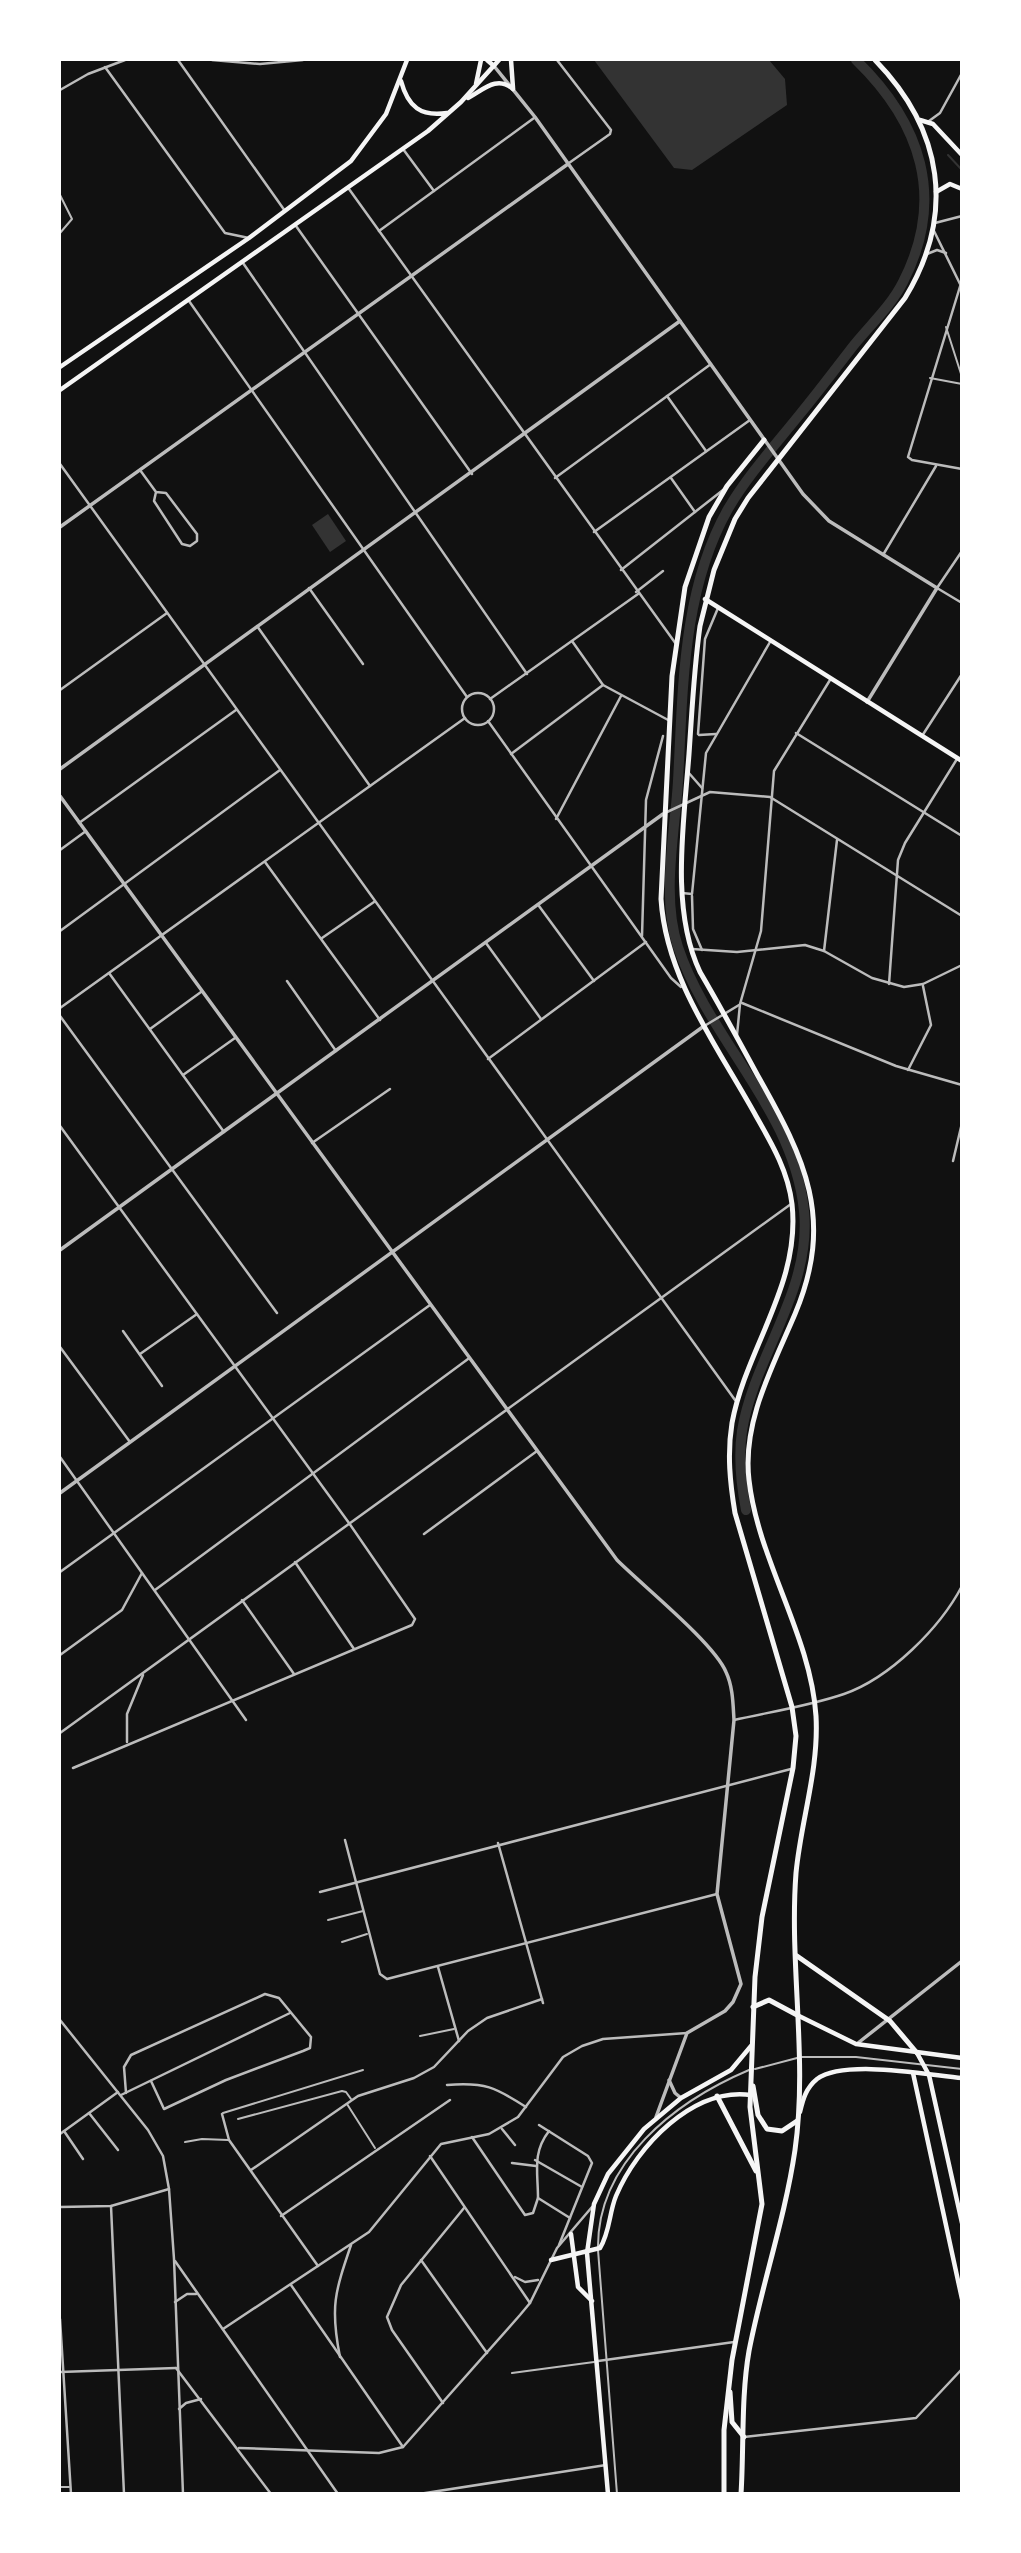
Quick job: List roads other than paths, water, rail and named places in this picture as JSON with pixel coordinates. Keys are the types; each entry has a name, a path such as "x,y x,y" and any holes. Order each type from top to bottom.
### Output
{"highway":[{"path":"741,2494 748,2357 789,2177 797,2121 796,1873 816,1754 811,1702 755,1512 748,1455 751,1427 798,1307 810,1265 814,1217 802,1159 737,1037 722,1015 691,949 682,893 682,803 691,730 696,653 705,599 735,519 777,458 905,298 934,231 936,192 930,150 920,120 908,97 875,60"},
{"path":"724,2494 724,2430 734,2342 762,2204 750,2070 753,2007 762,1917 793,1768 796,1736 795,1706 736,1515 730,1484 729,1453 737,1403 786,1275 792,1230 792,1204 778,1155 708,1024 685,989 667,945 663,924 670,721 676,644 685,587 698,546 727,486 766,442"},
{"path":"797,1956 890,2021 917,2053"},
{"path":"753,2007 769,2000 797,2015"},
{"path":"752,2095 760,2120 767,2129 782,2132 797,2121"},
{"path":"717,2096 760,2177"},
{"path":"729,2383 732,2422 744,2437"}],"main road":[{"path":"475,88 481,60"},
{"path":"487,60 494,66"},
{"path":"60,390 403,149 461,102 499,60"},
{"path":"511,60 513,89"},
{"path":"60,367 249,238 332,177 366,145 386,114 408,61"},
{"path":"401,80 407,97 416,109 428,114 449,113"},
{"path":"461,102 498,82 505,82 513,89"},
{"path":"920,120 928,121 961,155"},
{"path":"936,192 950,184 961,189"},
{"path":"705,599 959,760"},
{"path":"797,2015 856,2045 961,2058"},
{"path":"608,2494 587,2253 594,2204 618,2159 656,2117 681,2098 731,2070 751,2046"},
{"path":"917,2053 929,2075 961,2223"},
{"path":"797,2121 810,2086 829,2073 871,2070 961,2078"},
{"path":"913,2073 961,2299"},
{"path":"551,2260 598,2250 605,2239 617,2195 635,2162 676,2120 717,2096 752,2095"},
{"path":"571,2234 578,2287 592,2301"}],"street":[{"path":"60,90 125,60"},
{"path":"178,60 285,211"},
{"path":"212,60 260,64 303,60"},
{"path":"60,527 611,134 611,130 557,60"},
{"path":"494,66 535,117 803,494 829,521 961,603"},
{"path":"105,67 225,233 249,238"},
{"path":"928,121 937,116 961,73"},
{"path":"379,231 535,117"},
{"path":"403,149 434,191"},
{"path":"348,187 554,479 676,644"},
{"path":"935,223 961,216"},
{"path":"296,226 472,474"},
{"path":"934,231 961,288"},
{"path":"926,254 939,249 946,253"},
{"path":"243,263 527,674"},
{"path":"960,281 908,453 912,460 961,469"},
{"path":"188,301 365,548 467,697"},
{"path":"60,769 309,588 472,474 680,321"},
{"path":"554,479 711,364"},
{"path":"667,396 706,451"},
{"path":"594,532 750,420"},
{"path":"60,464 737,1403"},
{"path":"883,555 936,466"},
{"path":"140,469 156,492 154,501 182,544 190,546 197,541 197,534 166,493 156,492"},
{"path":"671,478 696,513"},
{"path":"621,570 727,486"},
{"path":"867,702 961,551"},
{"path":"490,699 637,593 663,571"},
{"path":"309,588 363,664"},
{"path":"698,734 705,639 718,607"},
{"path":"60,690 167,613"},
{"path":"257,626 370,786"},
{"path":"702,950 691,920 706,753 772,640"},
{"path":"572,641 603,685 670,721"},
{"path":"922,736 961,674"},
{"path":"737,1037 741,1003 761,931 774,771 830,680"},
{"path":"511,754 603,685"},
{"path":"480,693 490,699 493,714 488,721 476,725 465,719 462,706 467,697 480,693"},
{"path":"556,819 621,696"},
{"path":"79,822 236,710"},
{"path":"699,715 691,730 698,734 716,734"},
{"path":"60,1009 465,719"},
{"path":"488,721 671,978 685,989"},
{"path":"796,733 961,836"},
{"path":"642,936 643,829 651,776 663,736"},
{"path":"889,984 896,874 901,851 959,760"},
{"path":"60,931 280,770"},
{"path":"687,771 702,788"},
{"path":"60,1242 61,1248 643,829 682,803 701,794 719,792 770,797 961,916"},
{"path":"60,796 390,1253 617,1560 721,1662 732,1692 734,1720 717,1894 741,1984 733,2002 725,2011 687,2033 603,2039 582,2046 563,2057 526,2107 502,2129 448,2141 430,2156 383,2218 351,2245 223,2329"},
{"path":"60,850 86,831"},
{"path":"824,951 837,838"},
{"path":"265,862 380,1020"},
{"path":"682,893 692,894"},
{"path":"322,938 374,902"},
{"path":"539,906 594,981"},
{"path":"486,943 541,1019"},
{"path":"488,1059 646,943"},
{"path":"691,949 756,949 805,945 824,951 889,984 923,984 961,965"},
{"path":"109,973 225,1132"},
{"path":"287,981 336,1051"},
{"path":"908,1070 932,1025 923,984"},
{"path":"150,1029 202,991"},
{"path":"60,1493 547,1139 741,1003"},
{"path":"741,1003 908,1070 961,1084"},
{"path":"60,1016 277,1313"},
{"path":"184,1075 235,1038"},
{"path":"312,1143 390,1088"},
{"path":"953,1161 961,1123"},
{"path":"60,1126 415,1616 414,1622 354,1650 127,1742 73,1768"},
{"path":"60,1733 792,1204"},
{"path":"60,1572 430,1306"},
{"path":"140,1354 197,1314"},
{"path":"123,1331 162,1386"},
{"path":"60,1347 130,1442"},
{"path":"155,1590 468,1359"},
{"path":"424,1534 537,1451"},
{"path":"60,1457 246,1720"},
{"path":"295,1562 354,1650"},
{"path":"60,1655 122,1610 142,1573"},
{"path":"734,1720 845,1694 904,1655 941,1619 961,1586"},
{"path":"242,1600 294,1674"},
{"path":"127,1742 127,1714 143,1674"},
{"path":"320,1892 498,1843 793,1768"},
{"path":"345,1840 380,1974 387,1979 717,1894"},
{"path":"251,2170 351,2100 434,2067 448,2056 459,2041 487,2018 542,2001 498,1843"},
{"path":"856,2045 890,2021 961,1961"},
{"path":"437,1966 459,2041"},
{"path":"126,2093 124,2067 131,2055 265,1994 275,1995 311,2037 310,2048 226,2080 164,2109 151,2081"},
{"path":"83,2158 62,2133 89,2113 119,2093 126,2093 290,2012"},
{"path":"60,2020 157,2143 163,2156 169,2189 174,2259 176,2368 183,2494"},
{"path":"656,2117 687,2033"},
{"path":"668,2079 675,2093 681,2098"},
{"path":"447,2085 484,2084 526,2107"},
{"path":"281,2216 376,2148 450,2100"},
{"path":"89,2113 118,2150"},
{"path":"222,2114 229,2140 318,2266"},
{"path":"239,2448 379,2453 403,2447 530,2303 570,2218 592,2161 538,2125"},
{"path":"502,2129 516,2145"},
{"path":"472,2137 525,2215 533,2213 538,2198 535,2160 549,2131"},
{"path":"430,2156 530,2303"},
{"path":"535,2160 582,2187"},
{"path":"512,2163 536,2166"},
{"path":"60,2207 111,2207 169,2189"},
{"path":"538,2198 570,2218"},
{"path":"557,2248 594,2204"},
{"path":"111,2207 124,2494"},
{"path":"443,2403 391,2330 387,2317 395,2294 464,2208"},
{"path":"340,2359 333,2310 351,2245"},
{"path":"174,2259 338,2494"},
{"path":"421,2260 487,2353"},
{"path":"512,2276 525,2282 541,2279"},
{"path":"290,2284 403,2447"},
{"path":"175,2302 187,2294 197,2294"},
{"path":"60,2319 61,2372 71,2494"},
{"path":"598,2361 734,2342"},
{"path":"61,2372 176,2368"},
{"path":"176,2368 239,2448 271,2494"},
{"path":"744,2437 916,2417 961,2369"},
{"path":"178,2411 186,2403 201,2399"},
{"path":"419,2494 606,2465"}],"lane":[{"path":"60,195 72,219 60,233"},
{"path":"946,327 961,377"},
{"path":"930,378 961,384"},
{"path":"328,1920 363,1911"},
{"path":"342,1942 369,1934"},
{"path":"420,2036 455,2029"},
{"path":"617,2494 598,2250 599,2225 606,2199 622,2168 645,2138 685,2105 750,2070 798,2057 856,2057 961,2069"},
{"path":"222,2114 363,2070"},
{"path":"238,2119 341,2091 346,2092 351,2100"},
{"path":"347,2104 376,2148"},
{"path":"185,2142 202,2138 229,2140"},
{"path":"512,2373 598,2361"},
{"path":"60,2487 70,2487"}],"waterway":[{"path":"746,1510 741,1471 742,1431 748,1403 791,1296 799,1268 804,1240 804,1211 797,1174 784,1140 768,1108 692,981 673,927 670,864 684,676 693,607 701,573 728,509 762,460 893,299 916,251 923,221 924,191 920,163 911,136 897,109 856,60"},
{"path":"948,155 962,170"}]}
